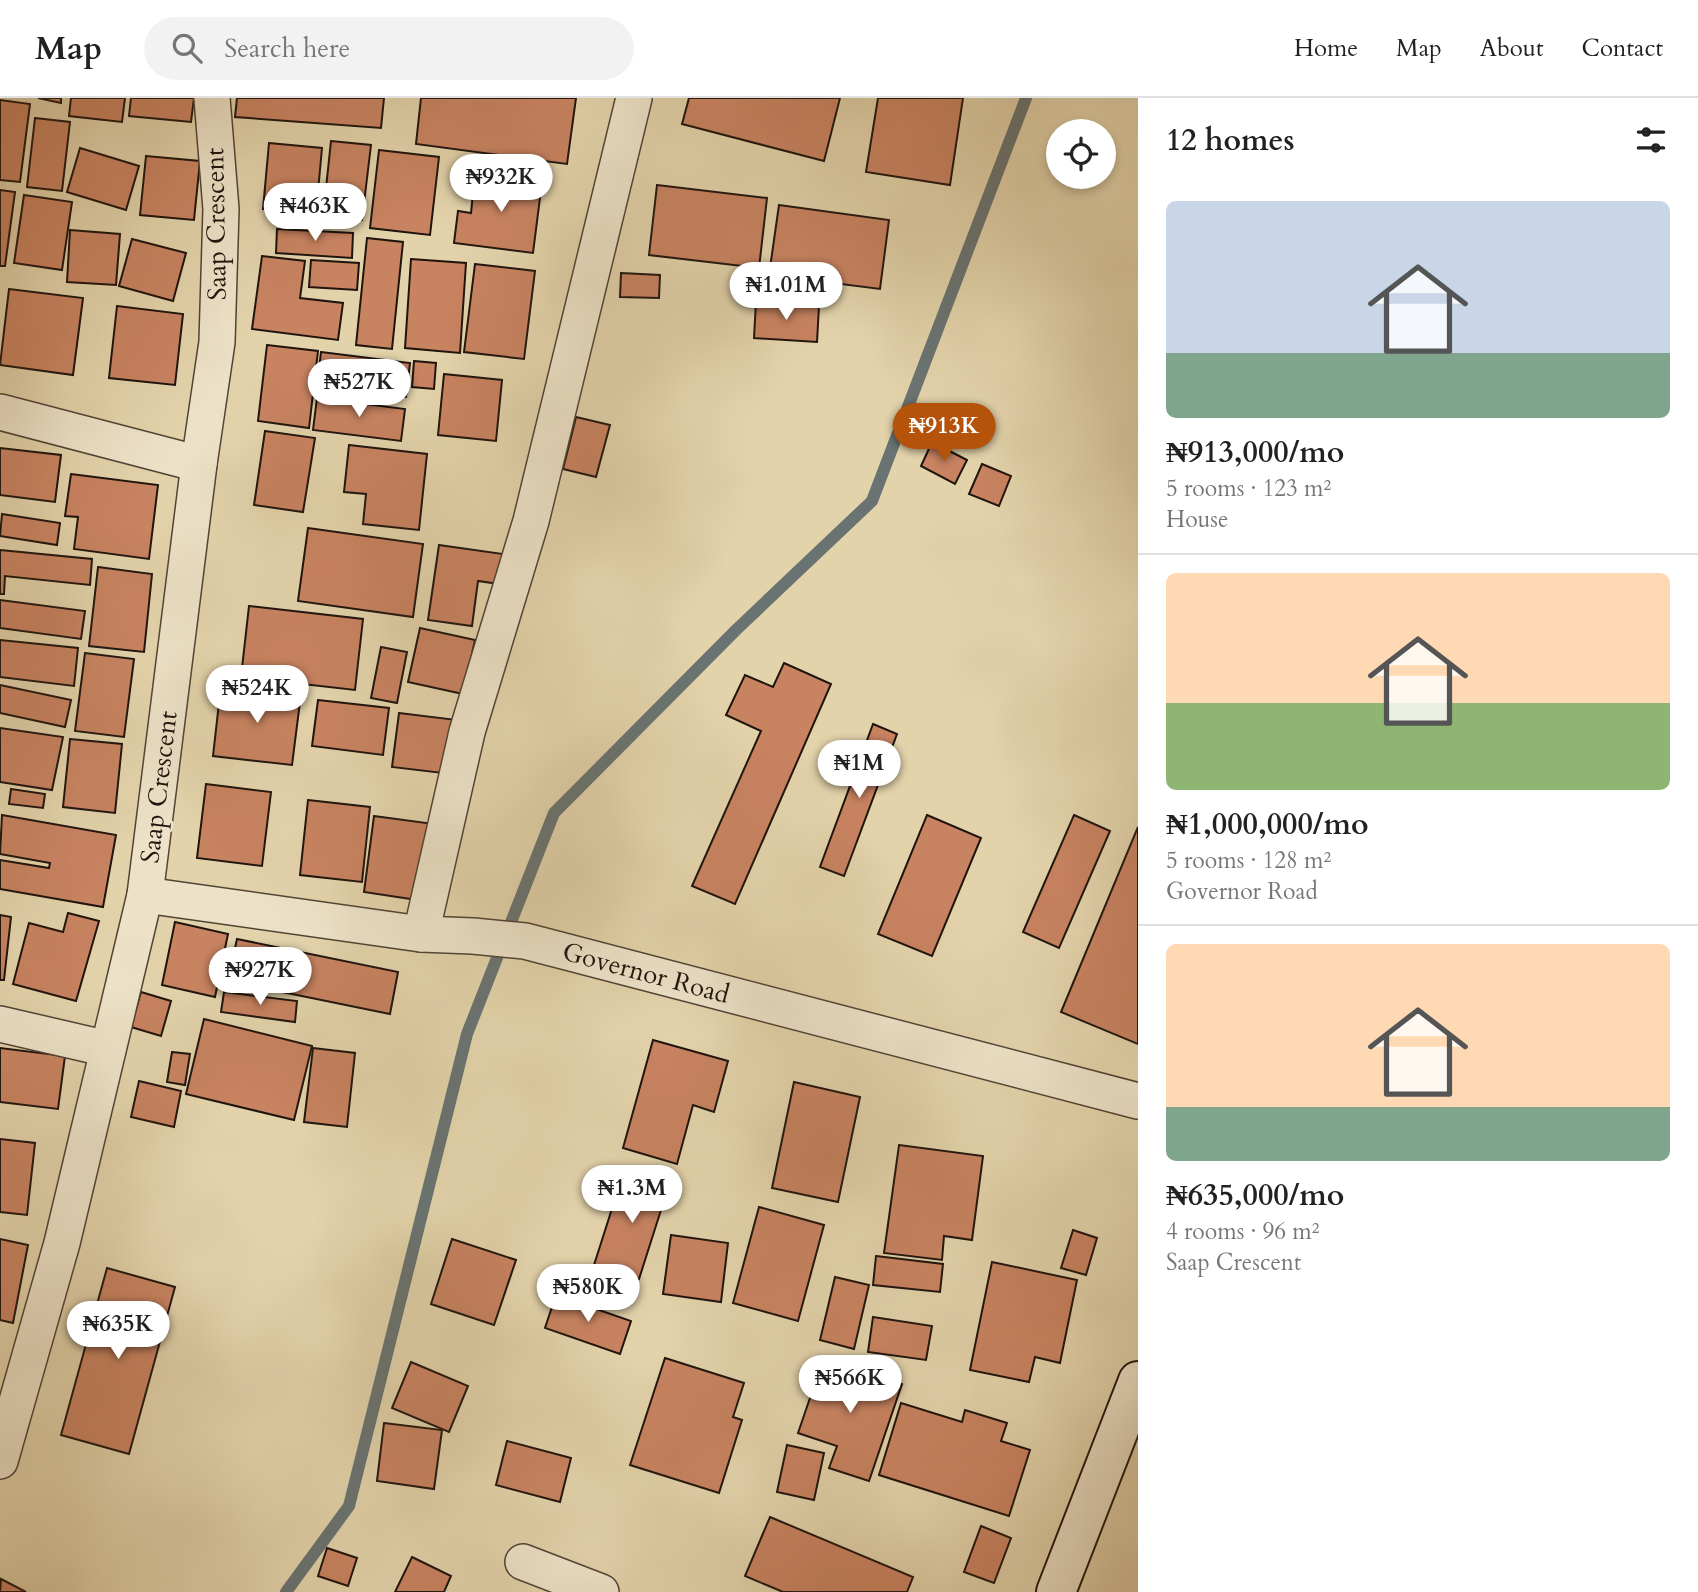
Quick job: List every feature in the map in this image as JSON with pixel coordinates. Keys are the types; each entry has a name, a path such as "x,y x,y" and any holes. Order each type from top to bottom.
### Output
{"street":[{"name":"Saap Crescent","path":"0,1461 62,1243 145,895 216,342 221,209 212,98"},
{"path":"421,934 467,732 531,521 634,98"},
{"path":"0,412 199,464"},
{"name":"Governor Road","path":"145,895 421,934 525,942 1138,1101"},
{"path":"0,1024 108,1049"},
{"path":"1056,1592 1138,1381"},
{"path":"523,1562 601,1592"}],"building":[{"path":"38,98 61,98 61,103"},
{"path":"71,98 125,98 122,122 69,116"},
{"path":"131,98 194,98 191,122 129,116"},
{"path":"237,98 384,98 381,128 235,117"},
{"path":"421,98 576,98 567,164 416,144"},
{"path":"689,98 840,98 824,161 682,124"},
{"path":"878,98 963,98 950,185 866,172"},
{"path":"0,100 30,104 20,182 0,180"},
{"path":"35,118 70,122 62,191 27,187"},
{"path":"331,141 371,145 362,220 323,216"},
{"path":"269,143 322,148 316,213 263,209"},
{"path":"80,148 139,166 126,210 67,192"},
{"path":"379,150 439,157 430,235 370,228"},
{"path":"146,156 200,161 194,220 140,215"},
{"path":"475,173 542,182 533,253 454,243 458,211 471,213"},
{"path":"657,185 767,198 759,268 649,255"},
{"path":"0,190 15,192 5,266 0,266"},
{"path":"24,195 72,202 62,270 14,263"},
{"path":"779,205 889,220 880,289 769,275"},
{"path":"277,229 353,233 352,258 276,253"},
{"path":"70,230 120,234 116,285 67,282"},
{"path":"367,238 403,242 392,349 356,345"},
{"path":"132,239 186,253 173,301 119,286"},
{"path":"262,256 305,261 300,298 343,303 338,340 252,329"},
{"path":"411,259 466,263 460,353 405,348"},
{"path":"311,260 359,263 357,290 309,287"},
{"path":"475,264 535,271 524,359 464,352"},
{"path":"621,273 660,275 659,298 620,297"},
{"path":"9,289 83,298 73,375 0,365"},
{"path":"756,301 819,306 817,342 754,338"},
{"path":"117,306 183,314 175,385 109,378"},
{"path":"267,345 318,351 309,428 258,421"},
{"path":"321,352 410,363 406,397 317,386"},
{"path":"414,361 436,363 434,389 412,387"},
{"path":"444,374 502,380 496,441 438,435"},
{"path":"317,398 405,409 401,441 313,430"},
{"path":"576,417 610,425 596,477 563,469"},
{"path":"265,431 315,438 303,512 254,505"},
{"path":"932,442 967,460 955,484 921,466"},
{"path":"349,445 427,454 419,530 363,524 366,494 344,492"},
{"path":"0,448 61,455 55,502 0,495"},
{"path":"982,464 1011,476 999,506 969,494"},
{"path":"71,474 158,485 149,559 74,549 78,517 65,516"},
{"path":"2,514 60,523 57,545 0,536"},
{"path":"308,528 423,544 413,617 298,601"},
{"path":"439,545 503,554 499,584 478,581 472,626 428,620"},
{"path":"0,550 92,559 90,585 5,576 4,594 0,594"},
{"path":"98,567 152,574 144,652 89,646"},
{"path":"0,600 85,611 81,639 0,628"},
{"path":"249,606 363,619 355,690 241,677"},
{"path":"420,628 475,640 463,694 408,682"},
{"path":"0,640 78,648 74,686 0,677"},
{"path":"381,647 407,652 397,703 371,698"},
{"path":"85,653 134,659 124,737 75,731"},
{"path":"784,663 831,684 735,904 692,886 761,731 726,715 745,675 773,687"},
{"path":"0,685 71,700 65,727 0,713"},
{"path":"221,685 301,694 292,765 213,756"},
{"path":"318,700 389,708 383,755 312,746"},
{"path":"399,713 457,720 451,774 392,767"},
{"path":"873,724 897,734 844,876 820,867"},
{"path":"0,728 63,737 52,790 0,782"},
{"path":"70,739 122,744 115,813 63,807"},
{"path":"206,784 271,792 262,866 197,858"},
{"path":"11,789 45,794 43,808 9,804"},
{"path":"308,800 370,807 362,882 300,875"},
{"path":"2,815 116,835 103,907 0,889 0,860 49,868 50,863 0,854"},
{"path":"927,815 981,838 932,956 878,934"},
{"path":"1074,815 1110,831 1059,948 1023,932"},
{"path":"374,816 434,824 424,901 364,892"},
{"path":"1138,827 1138,1044 1061,1012"},
{"path":"68,913 99,921 76,1001 13,984 29,923 63,932"},
{"path":"0,915 11,917 4,980 0,980"},
{"path":"175,922 228,934 215,997 162,985"},
{"path":"237,939 398,972 390,1014 228,981"},
{"path":"141,992 171,1001 161,1036 131,1027"},
{"path":"224,992 297,1001 295,1022 221,1012"},
{"path":"204,1019 312,1046 294,1120 186,1094"},
{"path":"653,1040 728,1061 714,1112 693,1105 677,1164 623,1148"},
{"path":"0,1048 65,1056 58,1109 0,1102"},
{"path":"313,1048 355,1053 347,1127 304,1122"},
{"path":"172,1052 190,1054 185,1085 167,1082"},
{"path":"139,1081 181,1091 174,1127 131,1117"},
{"path":"794,1082 860,1097 838,1202 772,1188"},
{"path":"0,1139 35,1143 27,1215 0,1212"},
{"path":"899,1145 983,1156 972,1240 944,1236 942,1260 884,1253"},
{"path":"624,1171 669,1185 639,1279 594,1265"},
{"path":"759,1207 824,1225 798,1321 733,1303"},
{"path":"1073,1230 1097,1238 1086,1275 1061,1268"},
{"path":"671,1235 728,1243 721,1302 663,1294"},
{"path":"0,1239 28,1245 13,1323 0,1320"},
{"path":"452,1239 516,1260 494,1325 431,1304"},
{"path":"876,1256 943,1264 940,1292 873,1285"},
{"path":"992,1262 1077,1280 1060,1363 1035,1357 1029,1382 970,1370"},
{"path":"107,1268 175,1287 129,1454 61,1435"},
{"path":"835,1277 869,1285 854,1349 820,1340"},
{"path":"556,1295 631,1321 620,1354 545,1328"},
{"path":"873,1317 932,1326 926,1360 868,1352"},
{"path":"824,1357 902,1384 869,1481 829,1468 837,1446 798,1433"},
{"path":"665,1358 744,1383 733,1417 742,1420 719,1493 630,1465"},
{"path":"411,1362 468,1386 449,1432 392,1408"},
{"path":"901,1403 962,1422 965,1410 1007,1423 1001,1441 1030,1450 1009,1516 879,1475"},
{"path":"384,1423 442,1430 434,1489 377,1481"},
{"path":"507,1441 571,1458 560,1502 496,1485"},
{"path":"787,1445 824,1453 814,1500 777,1492"},
{"path":"770,1517 913,1577 907,1592 783,1592 745,1576"},
{"path":"981,1526 1011,1538 994,1583 964,1572"},
{"path":"327,1548 357,1558 348,1586 318,1576"},
{"path":"412,1557 451,1576 444,1592 395,1592"},
{"path":"1,1579 26,1592 0,1592"}],"waterway":[{"path":"286,1592 349,1506 467,1034 554,813 736,630 872,501 1026,98"}]}
